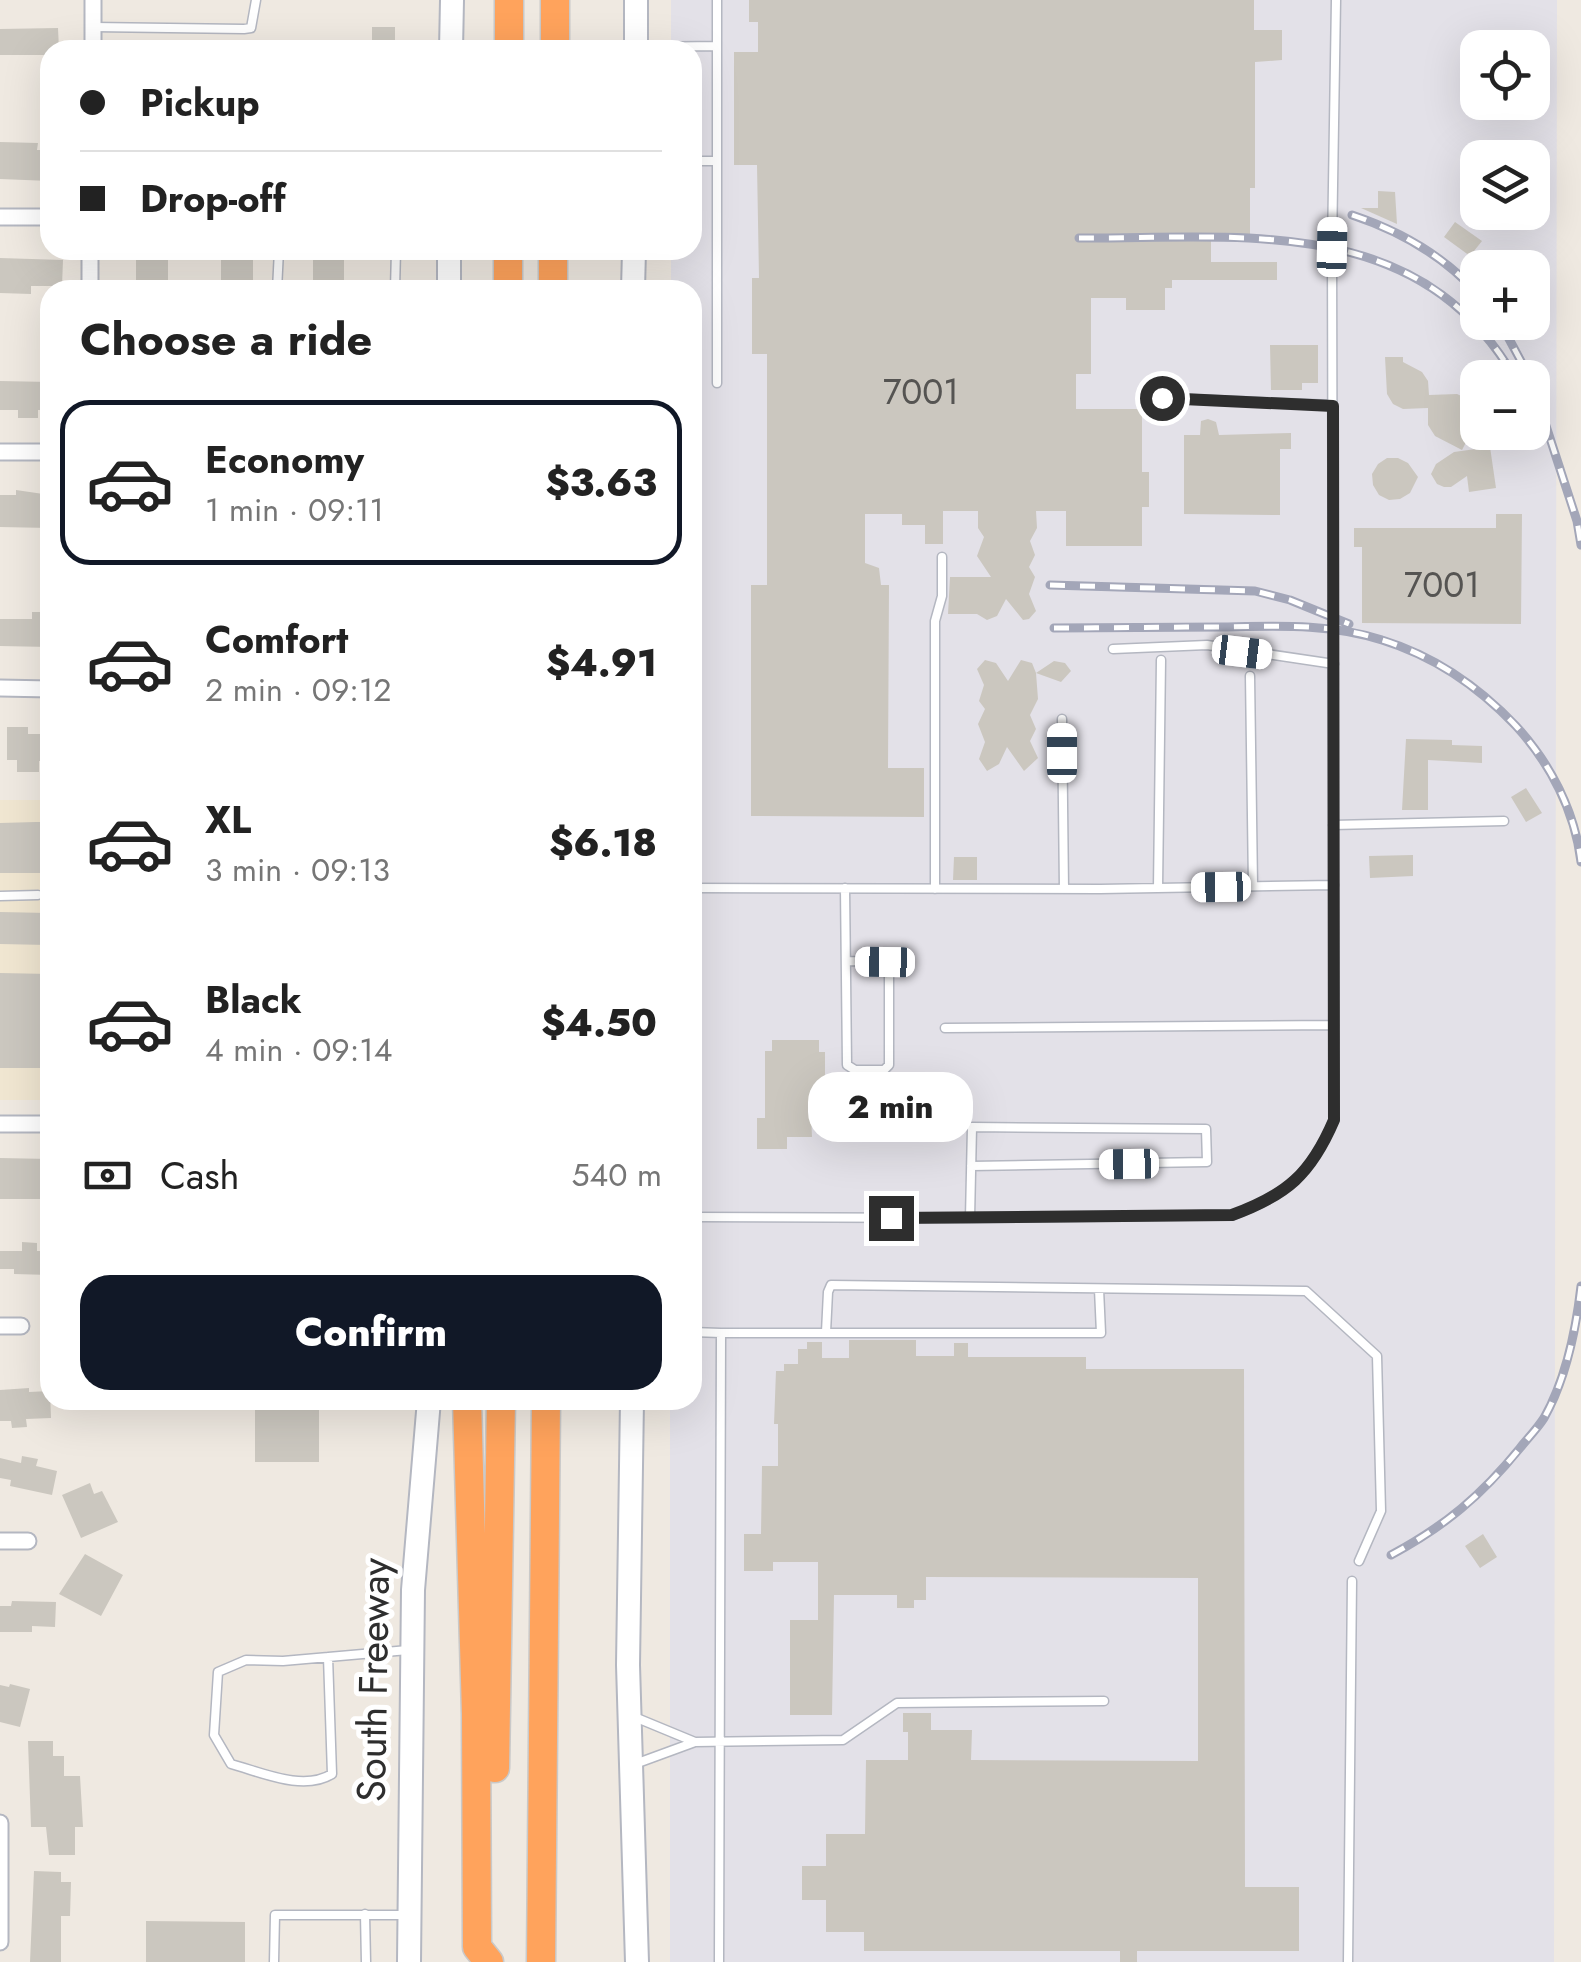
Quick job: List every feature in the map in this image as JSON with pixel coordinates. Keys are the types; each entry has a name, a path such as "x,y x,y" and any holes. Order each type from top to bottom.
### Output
{"highway":[{"path":"509,0 509,40"},
{"path":"555,0 555,40"},
{"path":"467,1410 476,1714 477,1947 492,1962"},
{"path":"492,1962 501,1410"},
{"path":"541,1962 546,1410"},
{"path":"546,1454 553,1410"}],"main road":[{"path":"451,40 452,0"},
{"path":"636,0 636,40"},
{"name":"South Freeway","path":"408,1962 412,1649 418,1507 428,1410"},
{"path":"632,1410 630,1715 637,1962"}],"street":[{"path":"93,40 94,0"},
{"path":"0,217 40,217"},
{"path":"0,452 40,452"},
{"path":"0,688 40,688"},
{"path":"0,1124 40,1124"},
{"path":"0,1326 21,1326"},
{"path":"0,1541 28,1540"},
{"path":"0,1823 0,1942"}],"lane":[{"path":"93,27 251,28 256,0"},
{"path":"716,0 718,383"},
{"path":"702,1217 1232,1215 1266,1202 1295,1182 1319,1154 1334,1120 1336,0"},
{"path":"702,46 717,46"},
{"path":"702,161 717,161"},
{"path":"1162,398 1333,406"},
{"path":"935,889 935,621 942,596 942,557"},
{"path":"1113,649 1208,645 1334,664"},
{"path":"1158,888 1161,660"},
{"path":"1250,676 1252,886"},
{"path":"1062,719 1064,889"},
{"path":"1333,824 1504,821"},
{"path":"702,888 1334,885"},
{"path":"845,888 847,1065 855,1070 884,1070 889,1065 889,966 885,962 846,961"},
{"path":"0,896 38,895"},
{"path":"945,1028 1334,1025"},
{"path":"970,1218 972,1127 1206,1130 1208,1162 972,1166"},
{"path":"826,1332 831,1285 1306,1291 1377,1356 1382,1511 1359,1560"},
{"path":"702,1332 1100,1333 1099,1288"},
{"path":"719,1962 721,1333"},
{"path":"1348,1962 1352,1581"},
{"path":"328,1657 332,1774 322,1780 287,1780 231,1764 214,1735 218,1672 246,1660 284,1661 412,1649"},
{"path":"631,1766 695,1742 843,1740 898,1703 1104,1702"},
{"path":"630,1715 695,1742"},
{"path":"365,1914 366,1962"},
{"path":"274,1962 275,1915 410,1915"}],"shaded area":[{"path":"671,0 1557,0 1554,1962 670,1962 670,1410 702,1410 702,280 671,280 671,260 702,260 702,40 671,40"},
{"path":"0,800 40,800 40,1100 0,1100"}],"building":[{"path":"749,0 1254,0 1254,30 1282,30 1282,60 1255,62 1255,188 1250,188 1250,234 1211,234 1211,262 1277,262 1277,280 1172,280 1172,288 1165,288 1165,310 1126,310 1126,298 1091,298 1091,374 1076,374 1076,409 1142,409 1142,472 1149,472 1149,507 1142,507 1142,546 1066,546 1066,511 1036,511 1037,528 1030,541 1035,555 1029,567 1035,577 1029,594 1036,611 1023,620 1006,599 997,616 987,620 977,614 948,614 950,577 991,577 977,556 984,537 978,528 978,511 943,511 943,544 925,544 925,525 902,525 902,514 865,514 865,563 879,568 881,585 889,585 888,768 924,768 924,817 751,816 751,585 767,585 767,354 752,354 752,278 759,278 757,165 734,165 734,52 758,52 758,22 749,22"},
{"path":"372,27 395,27 395,40 372,40"},
{"path":"58,28 59,40 40,40 40,55 0,55 0,29"},
{"path":"0,142 38,143 40,181 0,179"},
{"path":"1378,191 1395,192 1397,224 1361,208 1378,208"},
{"path":"1455,222 1460,230 1482,241 1475,250 1462,250 1444,237"},
{"path":"0,258 63,260 62,280 40,280 40,286 31,286 31,294 0,293"},
{"path":"136,260 168,260 168,280 136,280"},
{"path":"221,260 253,260 253,280 221,280"},
{"path":"313,260 344,260 344,280 313,280"},
{"path":"1270,345 1318,345 1318,383 1302,383 1302,390 1271,390"},
{"path":"1385,357 1403,357 1403,362 1422,372 1428,381 1429,395 1460,395 1460,449 1435,436 1428,425 1428,408 1403,409 1393,404 1387,394"},
{"path":"0,381 40,382 38,418 18,418 18,410 0,410"},
{"path":"1201,421 1216,422 1219,435 1291,433 1291,449 1280,449 1280,515 1184,514 1184,435 1200,435"},
{"path":"1490,450 1496,488 1469,492 1467,476 1451,487 1437,484 1431,474 1436,464 1454,452"},
{"path":"1387,458 1408,463 1418,477 1410,493 1400,499 1389,500 1379,495 1373,485 1372,474"},
{"path":"16,490 40,494 40,528 0,527 0,495 16,495"},
{"path":"1496,514 1522,514 1521,624 1362,623 1362,547 1354,547 1354,528 1496,528"},
{"path":"32,612 40,612 40,647 0,646 0,619 32,619"},
{"path":"985,660 996,663 1008,681 1021,660 1032,663 1036,673 1038,699 1030,715 1036,729 1030,741 1038,758 1024,771 1007,747 999,764 987,771 979,759 985,742 978,724 985,709 979,701 984,685 977,669"},
{"path":"1054,661 1065,663 1071,671 1061,682 1036,673"},
{"path":"7,727 28,727 28,734 40,734 39,772 17,772 17,760 7,760"},
{"path":"1406,739 1452,740 1452,745 1482,746 1482,763 1428,760 1428,810 1402,810"},
{"path":"1526,788 1542,813 1526,822 1511,797"},
{"path":"40,822 40,873 0,873 0,823"},
{"path":"1413,855 1413,876 1370,878 1369,856"},
{"path":"954,857 977,857 977,880 953,880"},
{"path":"0,912 40,913 40,945 0,944"},
{"path":"0,973 40,974 40,1068 0,1068"},
{"path":"772,1040 819,1040 819,1052 825,1052 825,1086 858,1086 858,1115 811,1115 812,1137 787,1137 787,1149 757,1149 757,1118 765,1118 765,1051 772,1051"},
{"path":"0,1158 40,1159 40,1199 0,1199"},
{"path":"22,1242 37,1243 40,1275 0,1269 0,1251 22,1251"},
{"path":"849,1340 916,1340 916,1356 954,1356 954,1343 968,1343 968,1357 1086,1357 1086,1369 1244,1369 1245,1887 1299,1887 1299,1951 1137,1951 1137,1962 1120,1962 1120,1951 864,1951 864,1932 826,1932 826,1900 802,1900 802,1866 826,1866 826,1834 865,1834 866,1760 908,1760 903,1713 931,1713 931,1730 972,1730 971,1760 1198,1761 1198,1578 926,1577 926,1600 914,1600 914,1608 897,1608 897,1595 834,1595 832,1715 790,1715 790,1620 818,1620 818,1562 773,1562 773,1571 744,1571 744,1534 761,1534 762,1466 778,1466 778,1424 774,1424 776,1371 784,1371 784,1364 798,1364 798,1349 807,1349 807,1342 822,1342 822,1358 849,1358"},
{"path":"29,1388 29,1392 40,1391 40,1410 51,1410 51,1418 26,1419 27,1427 12,1428 11,1421 0,1421 0,1390"},
{"path":"255,1410 319,1410 319,1462 255,1462"},
{"path":"22,1456 38,1459 36,1466 57,1471 52,1495 10,1486 11,1480 0,1478 0,1458 21,1463"},
{"path":"90,1483 94,1494 102,1491 118,1522 81,1538 62,1495"},
{"path":"1483,1534 1497,1557 1480,1568 1465,1546"},
{"path":"85,1554 123,1575 101,1616 59,1594"},
{"path":"12,1601 56,1602 55,1627 32,1626 32,1632 0,1632 0,1606 11,1606"},
{"path":"0,1685 30,1689 20,1727 0,1722"},
{"path":"28,1741 53,1741 53,1756 64,1756 64,1776 80,1776 83,1827 75,1827 75,1855 49,1855 46,1827 31,1827"},
{"path":"34,1871 61,1872 61,1882 71,1882 70,1916 61,1916 61,1962 30,1962"},
{"path":"146,1921 245,1922 245,1962 146,1962"}],"railway":[{"path":"1352,215 1420,246 1460,277"},
{"path":"1079,238 1263,239 1322,246 1378,261 1429,286 1475,324 1502,360"},
{"path":"1510,340 1520,360"},
{"path":"1550,438 1581,545"},
{"path":"1050,585 1255,591 1290,600 1349,624"},
{"path":"1054,628 1323,628 1363,635 1420,655 1471,686 1528,740 1567,806 1581,862"},
{"path":"1391,1555 1428,1533 1476,1495 1541,1422 1564,1371 1581,1286"}],"route":[{"path":"891,1218 1232,1215 1266,1202 1295,1182 1319,1154 1334,1120 1333,406 1162,398"}]}
